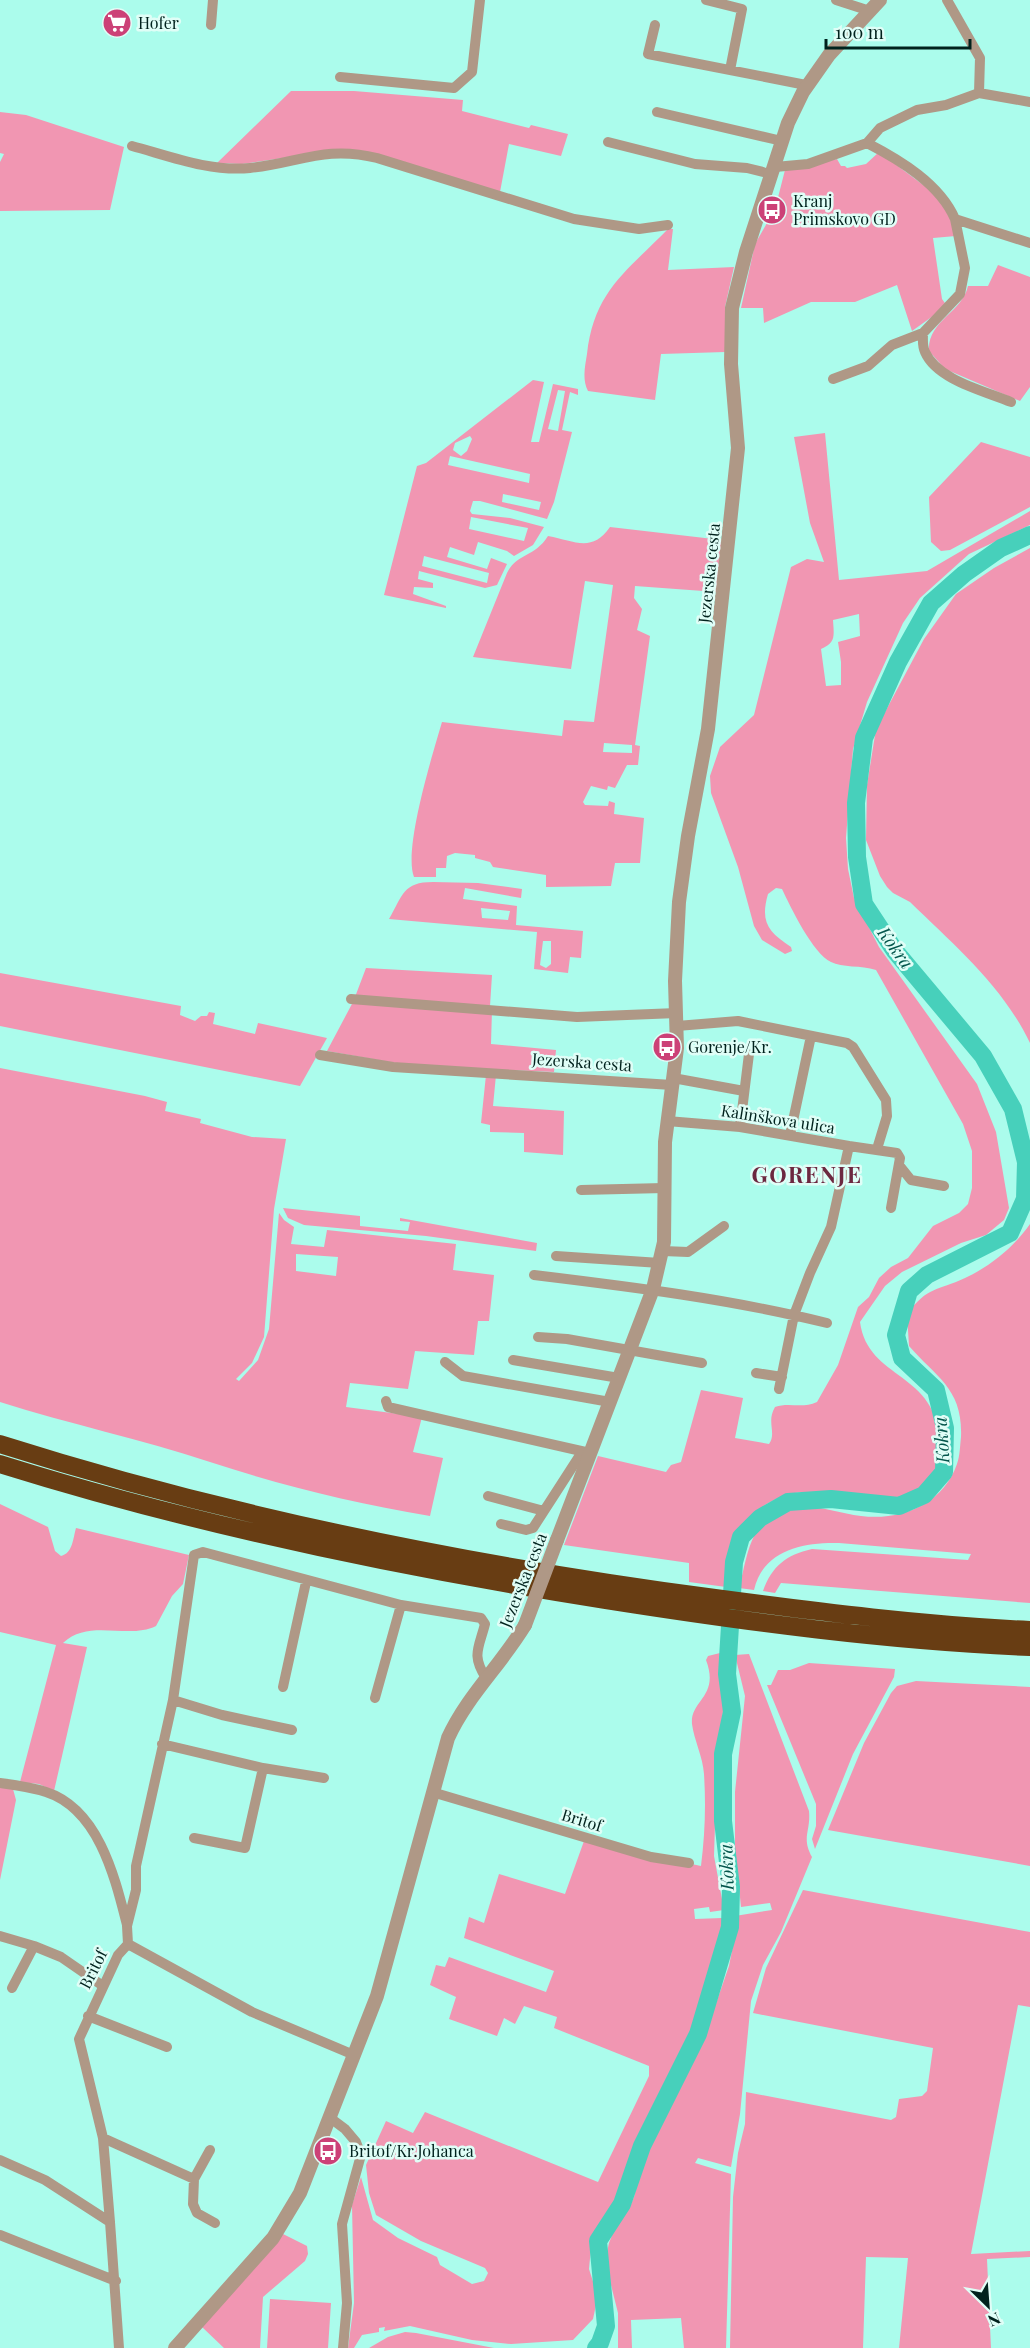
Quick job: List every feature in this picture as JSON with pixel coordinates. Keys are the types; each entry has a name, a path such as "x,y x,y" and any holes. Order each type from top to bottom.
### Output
{"highway":[{"path":"0,1444 225,1507 454,1559 693,1595 765,1614 871,1636 1030,1647"},
{"path":"0,1464 156,1508 385,1563 690,1613 765,1614 1030,1630"}],"street":[{"path":"211,26 213,0"},
{"path":"340,76 454,88 472,72 480,0"},
{"path":"706,0 742,9 730,70"},
{"path":"836,0 870,11"},
{"name":"Jezerska cesta","path":"432,1792 448,1738 464,1707 525,1625 586,1453 610,1402 653,1289 662,1257 667,1120 673,1082 677,1020 676,952 683,869 710,718 738,448 731,364 732,308 738,278 769,170 806,85 829,55 880,0"},
{"path":"947,0 980,58 979,93"},
{"path":"655,25 648,54 806,85"},
{"path":"608,142 695,165 769,170 808,164 867,143 880,128 917,110 946,105 979,93 1030,102"},
{"path":"657,112 782,141"},
{"path":"833,379 868,366 892,345 923,333 960,294 965,268 955,219 940,195 885,153 867,143"},
{"path":"132,146 212,167 249,168 312,155 345,152 377,158 574,219 639,229 668,225"},
{"path":"955,219 1030,243"},
{"path":"923,333 924,350 933,364 949,375 1011,402"},
{"path":"351,999 490,1008 577,1017 738,1021 847,1043 853,1047 886,1100 887,1116 877,1149"},
{"path":"790,1135 811,1036"},
{"path":"740,1127 749,1054"},
{"name":"Jezerska cesta","path":"320,1055 393,1067 673,1082"},
{"path":"673,1082 744,1091"},
{"name":"Kalinškova ulica","path":"667,1120 740,1127 849,1146 831,1227 794,1315 779,1389"},
{"path":"849,1146 897,1153 900,1158 891,1208"},
{"path":"899,1165 911,1180 944,1186"},
{"path":"581,1190 664,1188"},
{"path":"556,1256 662,1257 688,1252 724,1226"},
{"path":"534,1275 653,1289 826,1323"},
{"path":"538,1337 567,1339 702,1363"},
{"path":"513,1360 619,1378"},
{"path":"445,1362 463,1376 610,1402"},
{"path":"756,1373 782,1377"},
{"path":"386,1401 387,1407 586,1453 533,1528 526,1530 501,1524"},
{"name":"Jezerska cesta","path":"488,1496 544,1511"},
{"path":"127,1926 136,1890 136,1866 140,1845 173,1700 194,1555 203,1552 306,1582 401,1605 481,1618 485,1624 475,1656 477,1666 486,1678"},
{"path":"283,1688 306,1582"},
{"path":"375,1698 401,1605"},
{"path":"173,1700 222,1715 292,1730"},
{"path":"162,1744 263,1768 324,1778"},
{"path":"194,1838 245,1848 263,1768"},
{"path":"0,1783 48,1792 73,1808 101,1846 119,1893 127,1926 128,1944"},
{"path":"175,2348 284,2223 300,2193 380,1986 432,1792"},
{"name":"Britof","path":"432,1792 651,1857 689,1863"},
{"path":"0,1936 61,1957 103,1986"},
{"name":"Britof","path":"119,2348 116,2281 103,2138 79,2040 88,2016 118,1955 128,1944 252,2012 354,2055"},
{"path":"12,1988 34,1946"},
{"path":"88,2016 167,2047"},
{"path":"329,2118 345,2128 356,2142 361,2155 342,2224 347,2303 343,2348"},
{"path":"103,2138 194,2179"},
{"path":"210,2150 194,2179 194,2204 197,2212 215,2223"},
{"path":"0,2160 45,2180 110,2222"},
{"path":"0,2235 116,2281"}],"shaded area":[{"path":"291,91 354,91 463,100 462,111 529,128 531,125 568,134 561,156 509,144 500,192 374,155 296,156 242,164 217,163"},
{"path":"0,112 26,115 124,147 110,210 0,211 0,162 4,154 0,153"},
{"path":"879,152 938,196 948,209 956,236 933,238 942,299 947,306 912,331 897,285 855,302 811,302 764,323 763,308 741,308 755,244 767,223 772,221 785,170 837,159 841,166 847,168 866,164"},
{"path":"668,229 673,229 668,270 734,267 725,307 725,352 661,354 655,400 588,391 585,382 585,368 591,332 597,314 605,298 626,270"},
{"path":"998,265 1030,277 1030,387 1020,401 945,369 929,351 933,332 959,303 968,286 988,286"},
{"path":"533,380 544,382 531,442 539,442 553,384 578,389 578,395 570,392 562,430 572,432 554,502 547,519 480,501 473,501 470,511 472,514 510,518 544,527 533,545 514,556 507,551 478,542 474,555 450,547 447,557 487,569 491,558 507,564 497,585 485,588 419,571 418,579 433,583 433,588 414,587 413,594 446,606 446,608 384,595 417,466 426,463","holes":["558,390 565,391 558,431 548,429","470,436 472,439 467,451 461,456 453,450 455,443","450,456 530,474 529,483 448,465","503,494 541,502 539,510 502,502","471,517 528,528 524,541 469,529","424,556 489,573 487,583 422,566"]},
{"path":"825,433 839,580 927,571 1030,511 1030,525 969,554 920,598 903,623 867,702 853,749 846,838 848,869 854,898 879,947 977,1084 996,1132 1009,1208 1004,1220 986,1235 961,1243 902,1272 885,1286 860,1322 866,1342 876,1357 918,1391 929,1405 937,1424 938,1450 935,1470 930,1481 913,1494 890,1499 854,1499 799,1492 773,1500 751,1516 733,1542 727,1559 726,1587 689,1582 689,1563 564,1545 598,1456 666,1472 671,1465 681,1462 701,1390 743,1398 735,1438 769,1444 772,1436 771,1418 775,1407 817,1402 838,1365 858,1307 869,1297 879,1278 891,1267 908,1258 933,1226 959,1213 968,1204 972,1188 972,1151 963,1124 876,970 835,964 824,957 803,929 782,889 776,888 768,894 766,919 772,931 791,947 792,951 785,954 762,940 754,926 738,867 711,793 710,776 720,747 754,715 791,567 807,559 824,562 810,523 794,437","holes":["859,614 860,636 838,642 841,685 826,686 821,649 832,641 833,620"]},
{"path":"981,442 1030,457 1030,507 950,550 941,551 931,542 929,497"},
{"path":"610,527 722,540 717,592 635,586 634,598 642,609 637,630 650,636 635,745 640,746 638,765 627,765 615,788 608,786 607,790 591,786 583,802 585,805 608,806 609,801 615,803 614,814 644,818 640,863 615,863 611,886 546,887 546,875 493,867 490,862 475,858 475,855 455,853 447,856 446,868 436,868 436,877 414,877 412,845 426,777 442,722 562,736 564,720 594,722 613,585 585,581 571,669 473,657 507,573 516,562 537,548 548,536 590,543 603,535","holes":["604,743 632,745 632,753 603,752"]},
{"path":"1030,548 1030,1043 1019,1022 992,984 910,902 887,887 880,876 866,840 867,785 876,729 924,639 956,594 994,568"},
{"path":"478,883 522,889 521,898 465,888 463,899 517,906 516,925 583,931 581,958 570,957 568,973 534,969 537,932 389,919 405,891 415,884","holes":["481,908 510,911 508,920 482,918","543,941 551,941 551,964 546,968 540,965"]},
{"path":"366,968 492,975 490,1006 355,997"},
{"path":"0,973 181,1006 180,1015 195,1021 201,1016 207,1016 209,1012 215,1013 213,1024 255,1034 258,1023 327,1038 300,1086 0,1026"},
{"path":"353,1002 492,1010 491,1044 556,1050 554,1072 412,1066 327,1051"},
{"path":"0,1068 145,1096 167,1102 165,1111 201,1119 200,1123 252,1137 286,1139 274,1209 264,1337 252,1363 236,1379 239,1381 258,1360 269,1329 279,1213 294,1227 291,1244 324,1247 327,1230 456,1244 453,1270 494,1275 489,1321 478,1321 474,1355 415,1351 408,1389 350,1383 346,1407 422,1417 413,1452 443,1458 430,1516 346,1500 292,1486 0,1402","holes":["296,1254 338,1257 336,1276 296,1271"]},
{"path":"486,1075 496,1075 493,1106 564,1111 563,1155 524,1152 524,1133 490,1132 490,1125 481,1123"},
{"path":"283,1208 360,1216 360,1226 408,1231 410,1222 400,1221 400,1218 537,1243 536,1251 426,1236 304,1225 288,1218"},
{"path":"1030,1224 1030,1603 781,1583 775,1593 763,1591 771,1575 781,1563 787,1558 812,1549 968,1560 971,1554 839,1543 812,1544 786,1551 766,1566 754,1590 739,1588 748,1552 759,1527 777,1513 801,1506 861,1516 891,1516 919,1507 942,1490 951,1478 958,1461 961,1437 958,1407 938,1376 909,1346 907,1314 921,1298 933,1290 965,1278 993,1262 1017,1240"},
{"path":"0,1504 48,1527 55,1551 61,1556 68,1552 76,1528 189,1555 183,1584 172,1596 156,1626 145,1630 85,1632 63,1643 87,1647 54,1791 39,1784 20,1782 56,1645 0,1632"},
{"path":"720,1653 725,1695 717,1762 714,1856 724,1910 710,1912 709,1907 694,1909 695,1919 722,1918 724,1931 683,2054 626,2169 616,2201 599,2227 591,2248 589,2269 596,2291 593,2319 573,2340 511,2344 472,2340 410,2326 384,2331 385,2327 379,2328 379,2332 362,2335 354,2348 348,2348 354,2303 352,2205 361,2177 373,2220 398,2238 437,2257 440,2265 472,2284 484,2281 488,2273 485,2268 421,2241 376,2215 369,2193 366,2165 386,2121 413,2133 425,2112 598,2182 649,2076 649,2066 554,2028 557,2017 524,2006 515,2024 504,2018 497,2036 449,2019 456,1997 430,1985 436,1965 445,1967 449,1957 546,1992 554,1971 464,1938 469,1917 484,1923 499,1874 565,1894 584,1841 701,1866 705,1820 704,1774 692,1724 695,1709 707,1690 709,1682 706,1660 708,1656"},
{"path":"749,1654 809,1811 807,1844 812,1857 781,1932 763,1965 751,2001 740,2114 731,2167 698,2158 695,2163 731,2174 726,2348 684,2348 681,2318 631,2320 632,2348 618,2348 618,2313 605,2261 609,2243 621,2212 631,2204 634,2197 647,2143 668,2110 705,2035 729,1966 737,1925 735,1916 772,1910 770,1903 741,1907 735,1849 735,1792 745,1696 735,1655"},
{"path":"809,1663 895,1669 894,1677 853,1754 815,1849 812,1839 816,1826 816,1804 767,1685 771,1685 778,1670 790,1670"},
{"path":"916,1681 1030,1687 1030,1866 828,1830 864,1743 891,1693 897,1686"},
{"path":"0,1786 13,1789 16,1800 0,1880"},
{"path":"803,1890 1030,1932 1030,2007 1018,2005 971,2254 1030,2251 1030,2257 987,2259 991,2348 899,2348 908,2258 866,2257 863,2348 730,2348 733,2197 738,2153 745,2124 746,2092 891,2120 896,2117 899,2099 922,2096 927,2091 933,2048 753,2013 766,1968"},
{"path":"283,2234 307,2246 308,2254 305,2261 263,2297 260,2348 224,2348 202,2327"},
{"path":"270,2299 331,2303 328,2348 267,2348"},
{"path":"405,2332 494,2348 369,2348 388,2337"}],"waterway":[{"name":"Kokra","path":"596,2348 606,2326 598,2241 622,2204 642,2146 698,2034 730,1927 731,1887 723,1821 723,1754 732,1712 727,1674 734,1562 741,1537 760,1518 788,1502 831,1499 899,1506 924,1495 944,1472 945,1428 936,1390 902,1358 896,1335 909,1291 927,1275 1010,1233 1025,1199 1026,1162 1013,1109 983,1056 895,951 864,904 857,857 856,803 864,738 898,662 931,603 964,574 1001,548 1030,535"}],"place":[{"name":"Hofer","path":"117,23"},
{"name":"Kranj Primskovo GD","path":"772,210"},
{"name":"Gorenje/Kr.","path":"667,1047"},
{"name":"Britof/Kr.Johanca","path":"328,2151"}],"district":[{"name":"GORENJE","path":"807,1175"}]}
